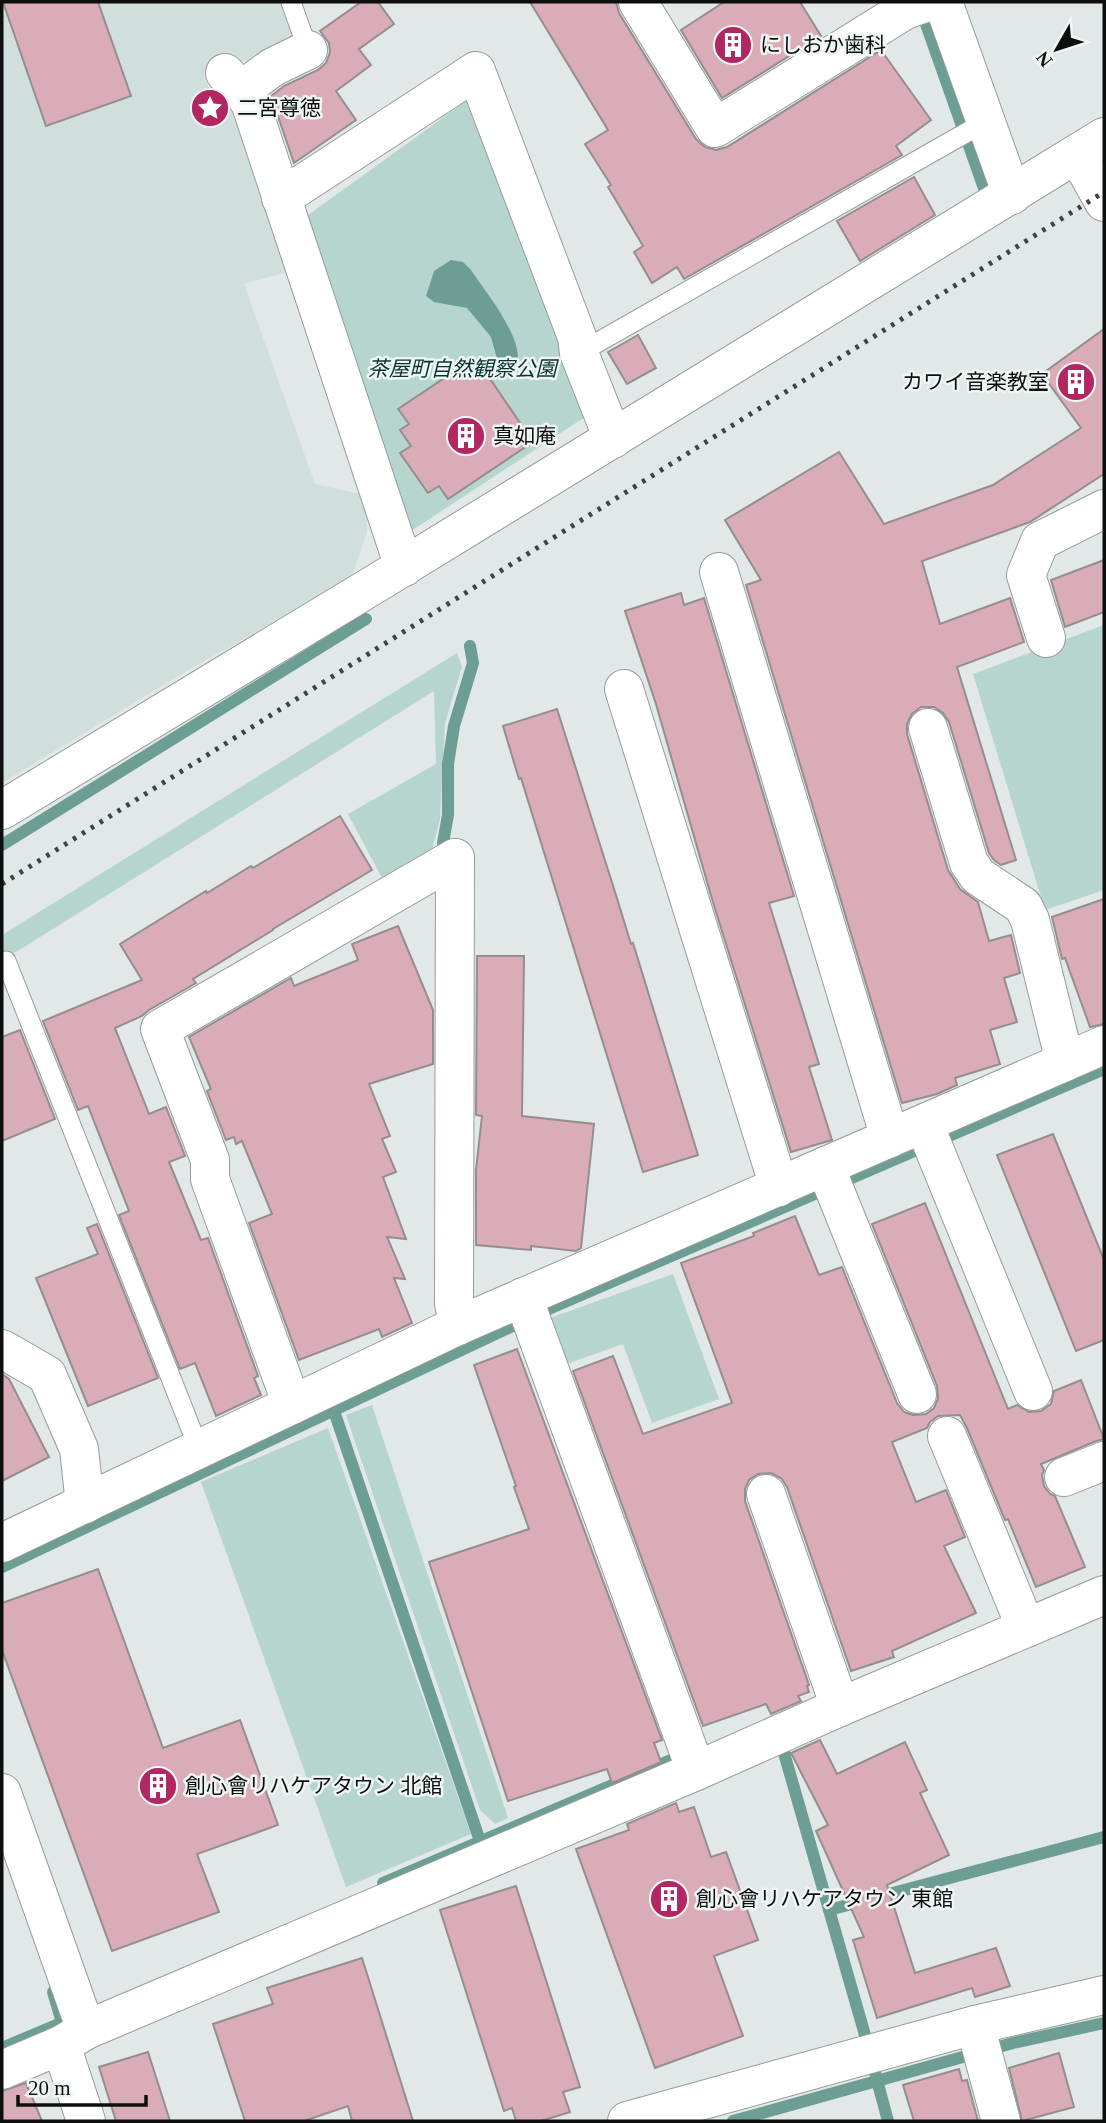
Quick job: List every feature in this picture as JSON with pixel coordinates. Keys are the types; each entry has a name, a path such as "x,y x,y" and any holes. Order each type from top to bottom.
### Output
{"street":[{"path":"638,2 715,128 917,6"},
{"path":"943,2 971,130 1012,195"},
{"path":"309,50 232,82 250,102 404,567"},
{"path":"281,198 476,71 613,439"},
{"path":"2,810 1091,146 1104,202"},
{"path":"1046,638 1027,575 1040,541 1104,509"},
{"path":"719,572 920,1137 1033,1391"},
{"path":"624,689 779,1186"},
{"path":"928,728 969,863 978,876 1023,906 1030,920 1065,1062"},
{"path":"292,1405 210,1179 209,1160 160,1029 455,858 452,1328"},
{"path":"2,1543 452,1328 528,1311 779,1186 831,1182 1065,1062 1104,1045"},
{"path":"831,1182 917,1394"},
{"path":"528,1311 692,1760"},
{"path":"2,1349 47,1375 79,1449 85,1504"},
{"path":"947,1436 1021,1616"},
{"path":"1064,1477 1103,1465"},
{"path":"766,1494 836,1695"},
{"path":"2,2070 836,1695 1021,1616 1104,1595"},
{"path":"2,1793 74,2038 86,2121"},
{"path":"628,2121 869,2054 980,2043 1104,1995"},
{"path":"980,2043 1001,2121"}],"lane":[{"path":"291,2 309,50"},
{"path":"579,353 971,130"},
{"path":"6,961 199,1450"}],"shaded area":[{"path":"98,2 287,2 301,42 267,55 210,70 204,76 217,107 229,107 237,118 287,272 244,284 315,484 361,494 367,516 367,532 352,576 188,670 2,783 2,15 7,13 47,126 131,96"},
{"path":"451,260 463,262 471,270 503,316 515,343 517,366 505,369 497,359 491,337 467,308 434,302 426,296 434,271"}],"green space":[{"name":"茶屋町自然観察公園","path":"466,101 588,415 411,531 304,218"},
{"path":"1104,625 1104,890 1045,910 973,674"},
{"path":"457,653 462,667 445,723 440,819 432,850 382,878 348,814 436,764 434,691 16,952 2,956 2,935"},
{"path":"673,1274 719,1399 652,1423 623,1344 564,1365 547,1319"},
{"path":"372,1405 508,1818 495,1824 480,1810 346,1415"},
{"path":"328,1428 471,1834 346,1887 201,1482"}],"building":[{"path":"3,2 98,2 131,96 46,126"},
{"path":"361,2 378,2 394,24 359,49 371,65 336,91 356,120 294,163 271,96 326,63 330,52 329,43 320,31"},
{"path":"530,2 616,2 619,13 696,139 705,147 716,150 727,147 881,50 931,120 896,146 902,155 684,279 677,267 652,283 634,252 643,246 608,187 611,185 585,144 608,130"},
{"name":"にしおか歯科","path":"724,2 800,2 821,36 722,98 681,30"},
{"path":"914,177 935,215 860,261 837,221"},
{"path":"1104,329 1104,474 1030,522 922,561 940,624 1010,598 1024,642 957,667 1016,860 1001,865 989,853 949,722 943,713 934,707 921,707 912,714 907,724 907,734 948,870 960,889 978,902 989,941 1011,935 1020,973 1004,978 1017,1022 990,1030 1000,1064 955,1078 957,1085 937,1094 902,1103 746,585 761,580 725,520 839,452 884,524 993,485 1081,428 1042,374"},
{"path":"638,335 656,368 627,384 608,352"},
{"name":"真如庵","path":"464,365 470,375 482,367 533,442 448,499 439,486 428,493 400,453 411,446 400,430 409,424 398,409"},
{"path":"1104,560 1104,612 1065,627 1051,580"},
{"path":"681,593 684,605 704,598 794,896 769,903 819,1064 809,1067 832,1140 791,1152 712,899 656,704 625,611"},
{"path":"557,709 698,1155 643,1172 503,726"},
{"path":"340,816 372,870 193,979 196,983 142,1016 115,1028 149,1114 166,1107 185,1156 169,1162 201,1240 208,1238 258,1376 254,1378 261,1395 216,1416 195,1363 180,1369 119,1215 129,1211 88,1106 78,1110 43,1021 142,980 120,944 206,891 207,893 251,866 253,868"},
{"path":"1104,899 1104,1024 1090,1027 1065,958 1062,959 1052,917"},
{"path":"398,926 433,1010 433,1064 369,1084 390,1136 382,1139 396,1172 383,1177 406,1239 387,1237 405,1279 394,1278 412,1323 382,1337 379,1329 299,1360 249,1223 272,1214 242,1141 236,1144 234,1137 226,1140 207,1091 211,1089 189,1037 291,978 294,986 358,960 352,944"},
{"path":"477,956 524,956 522,1116 594,1124 581,1248 576,1251 531,1246 531,1250 476,1245 476,1170 482,1116 476,1115"},
{"path":"20,1030 55,1119 2,1141 2,1037"},
{"path":"1053,1134 1104,1260 1104,1340 1076,1351 997,1155"},
{"path":"925,1203 1008,1409 1017,1405 1029,1412 1041,1411 1051,1404 1054,1391 1081,1380 1104,1439 1041,1464 1044,1470 1044,1486 1055,1496 1085,1567 1036,1587 960,1415 938,1416 927,1428 892,1442 916,1502 946,1490 965,1537 944,1546 976,1613 892,1651 894,1657 851,1671 787,1487 781,1478 771,1473 758,1474 749,1480 745,1489 745,1501 809,1685 809,1692 798,1696 801,1701 771,1714 766,1704 703,1726 573,1371 613,1356 643,1434 732,1403 681,1263 754,1236 753,1233 795,1216 819,1275 842,1267 897,1403 904,1412 913,1415 926,1414 934,1408 938,1398 937,1386 872,1224"},
{"path":"97,1224 158,1378 88,1406 36,1278 98,1254 87,1228"},
{"path":"517,1349 662,1740 654,1743 661,1762 612,1783 607,1769 508,1801 429,1562 529,1529 474,1365"},
{"path":"2,1374 9,1379 49,1457 2,1481"},
{"name":"創心會リハケアタウン 北館","path":"98,1569 163,1748 240,1720 278,1825 197,1854 219,1912 112,1951 2,1650 2,1603"},
{"path":"820,1740 837,1774 905,1742 927,1790 920,1793 949,1855 887,1885 915,1973 996,1948 1010,1986 975,1997 972,1988 877,2018 853,1940 864,1937 816,1831 828,1825 791,1753"},
{"name":"創心會リハケアタウン 東館","path":"676,1803 679,1812 694,1807 711,1857 726,1852 758,1940 714,1956 743,2036 655,2068 576,1849 629,1830 627,1824"},
{"path":"516,1886 580,2087 563,2092 570,2112 541,2121 516,2121 512,2108 504,2111 440,1910"},
{"path":"362,1958 413,2121 352,2121 348,2106 304,2121 245,2121 213,2024 273,2004 267,1988"},
{"path":"148,2052 170,2121 116,2121 99,2067"},
{"path":"1059,2053 1074,2107 1022,2121 1009,2068"},
{"path":"959,2069 962,2081 967,2080 978,2121 914,2121 903,2085"},
{"path":"26,2083 42,2121 2,2121 2,2091"}],"waterway":[{"path":"921,10 986,194"},
{"path":"2,845 366,619"},
{"path":"443,843 448,815 448,764 454,726 473,663 470,646"},
{"path":"2,1567 544,1311 1104,1069"},
{"path":"334,1411 480,1841"},
{"path":"782,1746 888,2121"},
{"path":"383,1883 685,1754"},
{"path":"829,1910 1104,1837"},
{"path":"53,1992 63,2026"},
{"path":"2,2048 66,2021"},
{"path":"733,2121 1013,2043 1104,2023"}],"railway":[{"path":"2,884 1104,192"}],"place":[{"name":"にしおか歯科","path":"733,45"},
{"name":"二宮尊徳","path":"210,108"},
{"name":"カワイ音楽教室","path":"1076,382"},
{"name":"真如庵","path":"466,436"},
{"name":"創心會リハケアタウン 北館","path":"158,1786"},
{"name":"創心會リハケアタウン 東館","path":"669,1899"}]}
